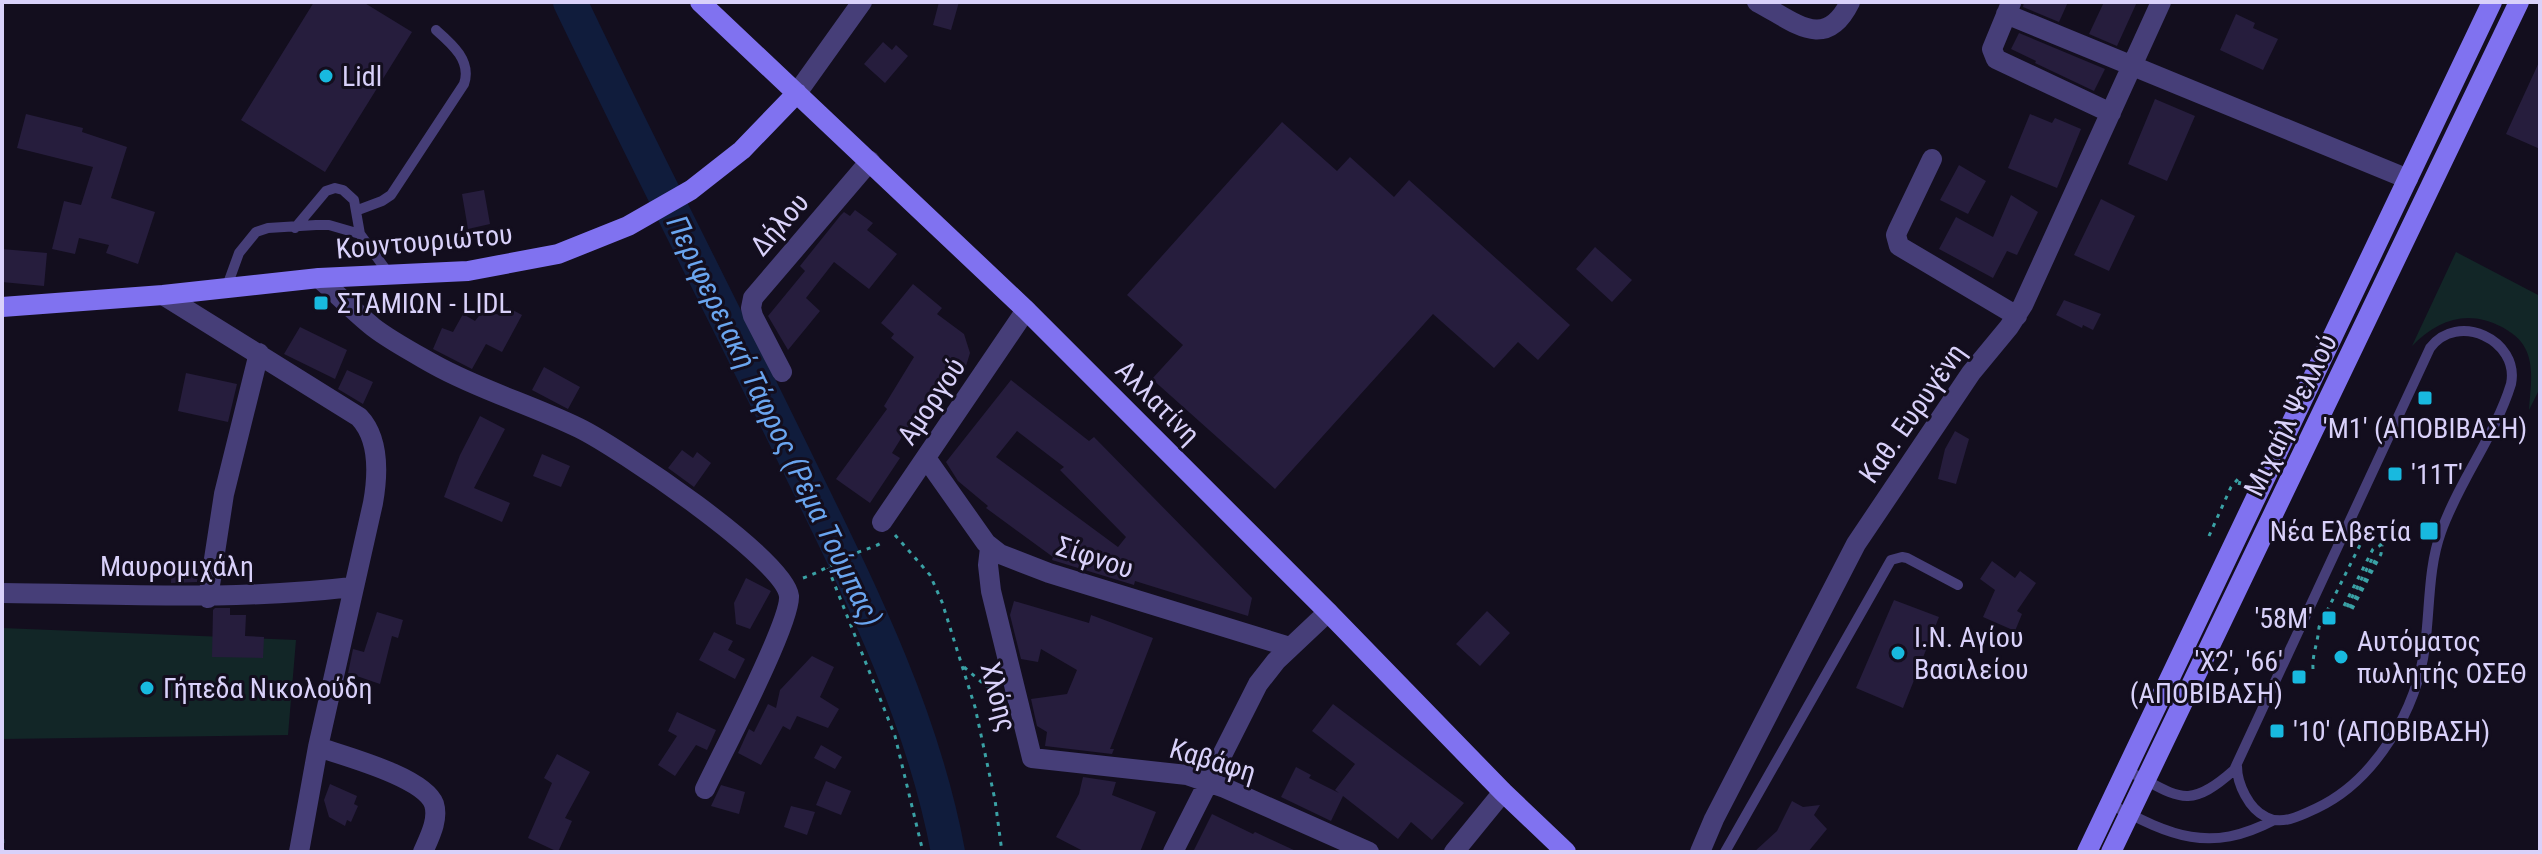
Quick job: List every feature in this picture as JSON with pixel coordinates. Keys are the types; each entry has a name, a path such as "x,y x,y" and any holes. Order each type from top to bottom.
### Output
{"main road":[{"name":"Αλλατίνη","path":"700,2 1026,310 1566,852"},
{"name":"Μιχαήλ Ψελλού","path":"2087,852 2492,2"},
{"name":"Μιχαήλ Ψελλού","path":"2111,852 2519,2"},
{"name":"Κουντουριώτου","path":"2,307 163,295 319,278 468,271 558,254 628,226 691,190 742,150 797,93"}],"street":[{"path":"797,93 862,2"},
{"path":"1757,2 1802,25 1821,30 1835,26 1850,2"},
{"name":"Καθ. Ευρυγένη","path":"1700,852 1714,819 1856,544 1971,373 2017,316 2161,2"},
{"path":"2111,113 1996,59 1992,49 2009,8 2132,64 2408,179"},
{"path":"1932,159 1896,235 1899,246 2017,316"},
{"name":"Δήλου","path":"782,372 753,316 753,298 870,161"},
{"path":"319,278 373,327 437,366 581,429 620,452 750,547 784,583 789,595 776,639 705,789"},
{"path":"163,295 359,417 369,432 376,482 318,747 299,852"},
{"name":"Αμοργού","path":"889,529 926,458 1026,310"},
{"path":"208,598 224,494 259,353"},
{"name":"Σίφνου","path":"926,458 990,548 1011,559 1290,647"},
{"name":"Χλόης","path":"990,548 991,591 1032,758"},
{"name":"Μαυρομιχάλη","path":"2,593 208,598 352,587"},
{"path":"1173,852 1258,684 1290,647 1328,612"},
{"path":"318,747 374,766 425,792 434,804 435,816 423,852"},
{"name":"Καβάφη","path":"1032,758 1163,771 1208,781 1369,852"},
{"path":"1454,852 1503,792"}],"lane":[{"path":"358,210 391,195 464,84 467,76 461,56 436,30"},
{"path":"295,228 330,188 343,190 358,210 360,234 389,274"},
{"path":"227,286 239,253 256,232 268,228 329,225 360,234"},
{"path":"2126,770 2182,797 2189,797 2214,786 2237,766 2430,348 2445,334 2460,330 2471,331 2493,342 2506,353 2512,367 2512,379 2495,422 2440,535 2420,671 2405,709 2373,763 2346,789 2319,807 2283,820 2261,815 2249,801 2240,784 2237,766"},
{"path":"1725,852 1891,560 1907,558 1958,585"},
{"path":"2110,804 2187,840 2208,845 2241,840 2274,820"}],"path":[{"path":"2209,536 2231,487 2241,477"},
{"path":"784,583 828,568 854,553 872,549 889,529"},
{"name":"Χλόης","path":"889,529 921,563 942,602 975,707 995,800 1002,852"},
{"path":"2313,669 2312,654 2319,627 2364,537 2382,545"},
{"path":"2348,608 2373,549 2382,545"},
{"path":"2348,608 2381,554 2382,545"},
{"path":"2348,608 2375,556"},
{"path":"828,568 895,736 923,852"},
{"path":"2,819 3,852"}],"green space":[{"path":"2456,252 2540,296 2540,388 2529,410 2531,379 2528,355 2518,339 2502,327 2477,319 2454,320 2432,329 2412,346"},
{"name":"Γήπεδα Νικολούδη","path":"2,628 296,640 288,735 2,739"}],"building":[{"name":"Lidl","path":"314,2 363,2 412,32 325,172 241,120"},
{"path":"939,2 959,2 951,30 933,25"},
{"path":"2024,2 2068,2 2059,22 2023,7"},
{"path":"2104,2 2137,2 2117,46 2089,34"},
{"path":"2236,14 2255,23 2253,28 2278,39 2263,70 2220,50"},
{"path":"2019,33 2105,69 2094,91 2011,49"},
{"path":"883,42 892,50 896,45 908,56 885,83 864,64"},
{"path":"2540,60 2540,149 2506,134"},
{"path":"2155,99 2195,116 2167,181 2128,164"},
{"path":"26,114 83,128 82,132 127,147 111,198 155,212 138,264 106,253 109,245 79,238 75,254 52,249 64,201 81,205 93,167 17,148"},
{"path":"2030,114 2052,123 2055,118 2081,129 2057,188 2008,168"},
{"path":"1282,122 1337,171 1350,157 1394,197 1409,180 1570,325 1538,360 1518,342 1494,368 1433,314 1275,489 1152,379 1183,345 1127,295"},
{"path":"1959,165 1986,181 1968,214 1940,200"},
{"path":"484,190 490,224 468,229 462,194"},
{"path":"2011,195 2038,212 2017,255 2007,251 1993,278 1939,249 1956,217 1993,237"},
{"path":"2101,199 2135,216 2109,271 2074,255"},
{"path":"855,210 873,223 867,230 897,254 869,289 834,262 806,298 820,311 788,350 768,316 805,271 800,266 840,216 844,212 850,216"},
{"path":"1595,247 1632,280 1612,302 1576,269"},
{"path":"2,249 47,253 44,286 2,282"},
{"path":"913,284 942,308 937,314 964,334 970,353 966,366 960,362 945,388 936,382 892,453 900,458 870,503 836,479 887,409 884,406 914,357 891,338 894,334 881,323"},
{"path":"2064,300 2101,314 2093,330 2056,315"},
{"path":"507,307 522,315 502,352 486,344 472,369 433,349 442,328 453,332 463,314 475,321 482,312 502,315"},
{"path":"300,327 347,350 335,379 284,354"},
{"path":"544,367 580,387 568,409 532,390"},
{"path":"347,370 373,382 363,404 338,389"},
{"path":"186,373 237,384 228,422 178,411"},
{"path":"1011,380 1089,441 1094,437 1252,598 1248,616 1135,581 1134,585 1052,560 1053,557 986,508 988,506 958,481 946,462","holes":["1017,431 1064,467 1060,470 1126,537 1118,547 996,457"]},
{"path":"480,416 505,429 474,488 510,503 502,522 444,497 460,455"},
{"path":"1955,431 1969,439 1956,484 1938,479 1945,449"},
{"path":"682,450 693,458 697,452 711,463 694,487 668,468"},
{"path":"542,454 570,466 561,487 533,476"},
{"path":"172,561 200,562 197,582 171,583"},
{"path":"1992,561 2015,578 2020,571 2036,583 2017,611 2022,614 2015,631 1983,617 1995,590 1980,579"},
{"path":"746,578 771,591 750,629 736,624 734,603"},
{"name":"Ι.Ν. Αγίου Βασιλείου","path":"1894,600 1939,617 1903,708 1856,688"},
{"path":"1014,601 1089,623 1091,615 1153,638 1110,749 1114,749 1112,754 1045,746 1047,732 1037,726 1031,699 1067,694 1077,670 1041,649 1038,662 1021,659 1010,615"},
{"path":"215,608 230,608 230,615 246,615 245,636 264,637 263,658 212,657"},
{"path":"1487,611 1510,633 1480,666 1456,644"},
{"path":"377,612 403,620 398,638 392,636 380,684 348,673 353,649 364,652"},
{"path":"714,632 733,641 728,650 745,659 735,679 699,660"},
{"path":"812,656 834,667 820,697 839,709 828,728 797,716 790,730 783,726 761,765 738,753 749,729 754,732 768,704 776,708 780,690"},
{"path":"1333,704 1464,803 1432,840 1411,822 1398,839 1343,796 1331,821 1281,797 1296,767 1311,775 1309,778 1339,793 1335,790 1355,764 1312,731"},
{"path":"677,712 716,730 707,750 696,745 675,776 658,765 677,736 668,731"},
{"path":"821,745 842,757 835,769 814,758"},
{"path":"557,754 590,772 565,818 572,821 558,852 528,838 552,783 544,778"},
{"path":"1083,777 1116,782 1112,795 1156,812 1140,852 1085,852 1056,837 1079,794"},
{"path":"826,781 851,791 841,815 816,805"},
{"path":"330,784 357,796 354,804 358,806 351,822 347,820 345,826 329,817 324,800"},
{"path":"721,785 745,792 739,814 711,806"},
{"path":"1792,801 1803,807 1820,805 1814,815 1827,829 1808,852 1754,852 1777,831"},
{"path":"791,806 815,812 807,835 784,827"},
{"path":"1212,814 1253,834 1255,832 1298,852 1193,852"}],"waterway":[{"name":"Περιφερειακή Τάφρος (Ρέμα Τούμπας)","path":"570,2 864,602 905,699 922,749 948,852"}],"place":[{"name":"Lidl","path":"326,76"},
{"name":"ΣΤΑΜΙΩΝ - LIDL","path":"321,303"},
{"name":"'Μ1' (ΑΠΟΒΙΒΑΣΗ)","path":"2425,398"},
{"name":"'11Τ'","path":"2395,474"},
{"name":"Νέα Ελβετία","path":"2429,531"},
{"name":"'58Μ'","path":"2329,618"},
{"name":"Ι.Ν. Αγίου Βασιλείου","path":"1898,653"},
{"name":"Αυτόματος πωλητής ΟΣΕΘ","path":"2341,657"},
{"name":"'Χ2', '66' (ΑΠΟΒΙΒΑΣΗ)","path":"2299,677"},
{"name":"Γήπεδα Νικολούδη","path":"147,688"},
{"name":"'10' (ΑΠΟΒΙΒΑΣΗ)","path":"2277,731"}]}
